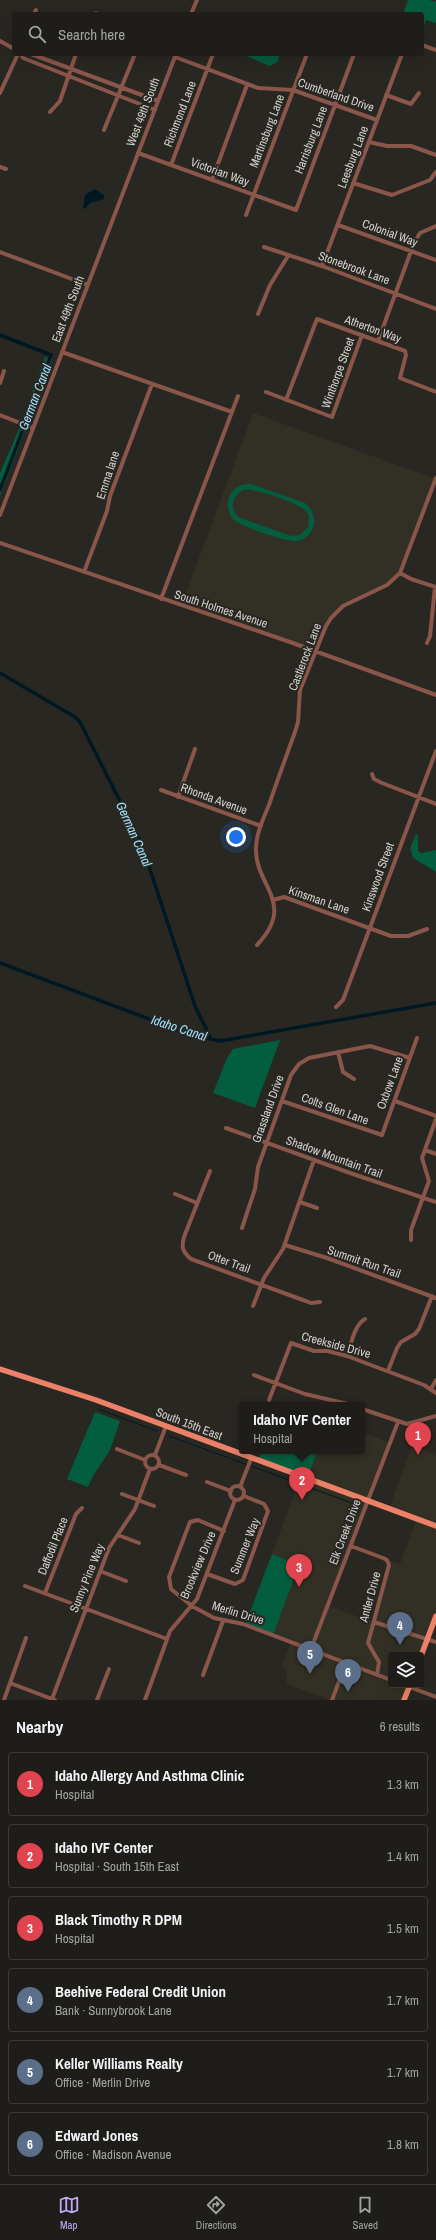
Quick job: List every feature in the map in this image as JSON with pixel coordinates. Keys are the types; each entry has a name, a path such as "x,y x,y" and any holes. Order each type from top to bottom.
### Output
{"main road":[{"name":"South 15th East","path":"0,1369 93,1399 166,1426 250,1461 436,1526"},
{"path":"422,1652 436,1616"},
{"path":"404,1700 407,1688"}],"street":[{"path":"192,12 196,0"},
{"path":"0,41 12,49"},
{"path":"424,46 436,50"},
{"path":"0,93 19,56"},
{"path":"22,56 23,58 118,94 155,110"},
{"path":"36,56 158,101"},
{"path":"50,112 60,101 75,56"},
{"path":"104,130 134,56"},
{"name":"West 49th South","path":"129,178 175,56"},
{"name":"Cumberland Drive","path":"177,56 248,85 265,89 293,90 377,120"},
{"name":"Richmond Lane","path":"171,165 212,56"},
{"name":"Martinsburg Lane","path":"246,215 306,56"},
{"name":"Harrisburg Lane","path":"296,210 353,56"},
{"name":"Leesburg Lane","path":"322,266 401,56"},
{"path":"212,180 248,85"},
{"path":"386,95 411,104 420,93"},
{"path":"369,142 387,146 411,146 436,155"},
{"name":"Victorian Way","path":"138,153 296,210"},
{"path":"0,167 6,169"},
{"path":"353,183 392,195 430,180 436,172"},
{"name":"East 49th South","path":"0,515 129,178"},
{"name":"Colonial Way","path":"338,225 436,260"},
{"path":"378,341 410,251 420,234 436,226"},
{"name":"Stonebrook Lane","path":"264,247 322,266 436,309"},
{"path":"0,252 88,285"},
{"path":"258,314 270,284 288,256"},
{"name":"Atherton Way","path":"286,400 317,319 407,353 400,378 436,392"},
{"name":"Winthorpe Street","path":"286,400 332,417 362,336"},
{"path":"62,352 232,412"},
{"path":"0,383 4,371"},
{"name":"Emma lane","path":"84,572 107,511 110,496 152,384"},
{"path":"266,392 286,400"},
{"path":"161,599 238,396"},
{"path":"0,415 33,428"},
{"name":"Castlerock Lane","path":"257,945 265,936 272,921 273,900 256,857 256,840 295,732 300,690 326,626 337,611 350,602 387,585 400,573 436,478"},
{"name":"South Holmes Avenue","path":"0,543 436,695"},
{"path":"400,573 435,587 430,636 427,643"},
{"path":"178,797 196,749"},
{"name":"Kinswood Street","path":"336,1006 343,1000 436,751"},
{"path":"372,774 374,779 382,783 419,796 436,804"},
{"name":"Rhonda Avenue","path":"161,790 261,826"},
{"name":"Kinsman Lane","path":"273,900 284,897 391,936 400,937 419,934 427,929"},
{"name":"Oxbow Lane","path":"382,1135 417,1038"},
{"name":"Grassland Drive","path":"242,1228 255,1189 258,1167 291,1075 299,1064 309,1058 338,1052 376,1047 410,1058"},
{"path":"338,1052 343,1072 354,1079"},
{"name":"Colts Glen Lane","path":"282,1101 382,1135"},
{"path":"395,1101 436,1118 425,1150 422,1164 429,1178 412,1230 412,1240"},
{"name":"Shadow Mountain Trail","path":"226,1128 436,1202"},
{"path":"425,1150 436,1154"},
{"path":"253,1306 261,1285 285,1245 314,1160"},
{"path":"175,1194 197,1203 210,1171"},
{"path":"300,1202 317,1208"},
{"name":"Otter Trail","path":"197,1203 182,1244 184,1253 191,1259 311,1303 320,1302"},
{"name":"Summit Run Trail","path":"285,1245 327,1258 434,1297"},
{"path":"388,1371 401,1342 415,1334 420,1329 434,1297"},
{"path":"347,1356 357,1328 360,1322 365,1319"},
{"name":"Creekside Drive","path":"276,1383 291,1343 314,1351 328,1351 347,1356 388,1371 431,1389 436,1393"},
{"path":"254,1375 305,1394 337,1402"},
{"path":"431,1389 436,1380"},
{"path":"269,1400 276,1383"},
{"path":"365,1410 398,1422 415,1423 436,1416"},
{"name":"Elk Creek Drive","path":"312,1649 398,1422"},
{"path":"155,1455 166,1426"},
{"path":"117,1449 145,1460 146,1464 150,1468 155,1468 159,1465"},
{"path":"145,1460 148,1456 155,1455"},
{"path":"155,1455 160,1460 159,1465"},
{"path":"240,1487 250,1461"},
{"path":"159,1465 186,1476"},
{"name":"Sunny Pine Way","path":"54,1699 109,1548 131,1518 150,1468"},
{"path":"207,1482 231,1491"},
{"path":"234,1487 240,1487 243,1490 244,1496 239,1500 235,1500 230,1495 231,1491 234,1487"},
{"path":"122,1494 154,1506"},
{"name":"Summer Way","path":"207,1574 236,1584 243,1580 268,1511 264,1504 244,1496"},
{"name":"Brookview Drive","path":"145,1700 167,1639 174,1625 192,1606 207,1574 235,1500"},
{"name":"Daffodil Place","path":"45,1593 76,1514 82,1508"},
{"name":"Merlin Drive","path":"224,1530 198,1520 190,1522 176,1554 169,1583 171,1589 192,1606 222,1621 243,1624 388,1679"},
{"path":"118,1534 139,1543"},
{"name":"Antler Drive","path":"351,1546 387,1560 388,1565 368,1643 379,1662 377,1675"},
{"path":"100,1571 126,1581"},
{"path":"25,1586 167,1639"},
{"path":"203,1675 222,1621"},
{"path":"374,1622 436,1642"},
{"path":"4,1700 26,1638"},
{"path":"332,1700 346,1663"},
{"path":"98,1700 109,1669"},
{"path":"10,1683 54,1699"},
{"path":"413,1688 436,1697"}],"shaded area":[{"path":"253,413 436,479 400,573 387,585 350,602 331,618 316,652 181,606"},
{"path":"365,1433 390,1443 328,1606 374,1622 389,1570 387,1560 400,1564 416,1519 389,1509 412,1446 434,1454 436,1457 436,1616 422,1652 388,1652 388,1688 409,1688 404,1700 329,1700 287,1684 286,1668 282,1666 291,1642 273,1635 272,1554 300,1477 307,1479 317,1454 365,1454"}],"green space":[{"path":"408,0 429,0 436,2 436,23 426,20 424,26 424,12 404,12"},
{"path":"247,56 279,56 277,62 270,66"},
{"path":"45,357 52,359 0,496 0,473 19,429"},
{"path":"251,484 305,503 314,519 312,530 309,534 298,541 293,541 275,537 253,529 232,518 228,500 237,487","holes":["243,490 268,494 298,506 309,515 308,527 300,535 291,536 238,517 233,510 234,499 236,495"]},
{"path":"416,834 418,836 418,851 422,853 436,850 436,872 413,858 410,848"},
{"path":"280,1040 255,1108 213,1093 227,1058 233,1049"},
{"path":"95,1412 120,1421 110,1450 93,1476 88,1487 67,1479"},
{"path":"260,1454 316,1455 307,1479 257,1461"},
{"path":"272,1554 299,1565 273,1635 245,1625"}],"water":[{"path":"95,189 104,195 104,199 90,203 85,209 83,208 85,195"}],"waterway":[{"name":"German Canal","path":"0,335 51,355 0,490"},
{"name":"German Canal","path":"0,673 75,717 80,722 142,845 195,1006 211,1039"},
{"name":"Idaho Canal","path":"0,963 189,1034 220,1041 436,1003"},
{"path":"98,1409 157,1431"},
{"path":"169,1436 248,1465"},
{"path":"251,1466 357,1505"}],"place":[{"name":"Idaho Allergy And Asthma Clinic","path":"418,1455"},
{"name":"Idaho IVF Center","path":"302,1500"},
{"name":"Black Timothy R DPM","path":"299,1587"},
{"name":"Beehive Federal Credit Union","path":"400,1645"},
{"name":"Keller Williams Realty","path":"310,1674"},
{"name":"Edward Jones","path":"348,1692"}]}
